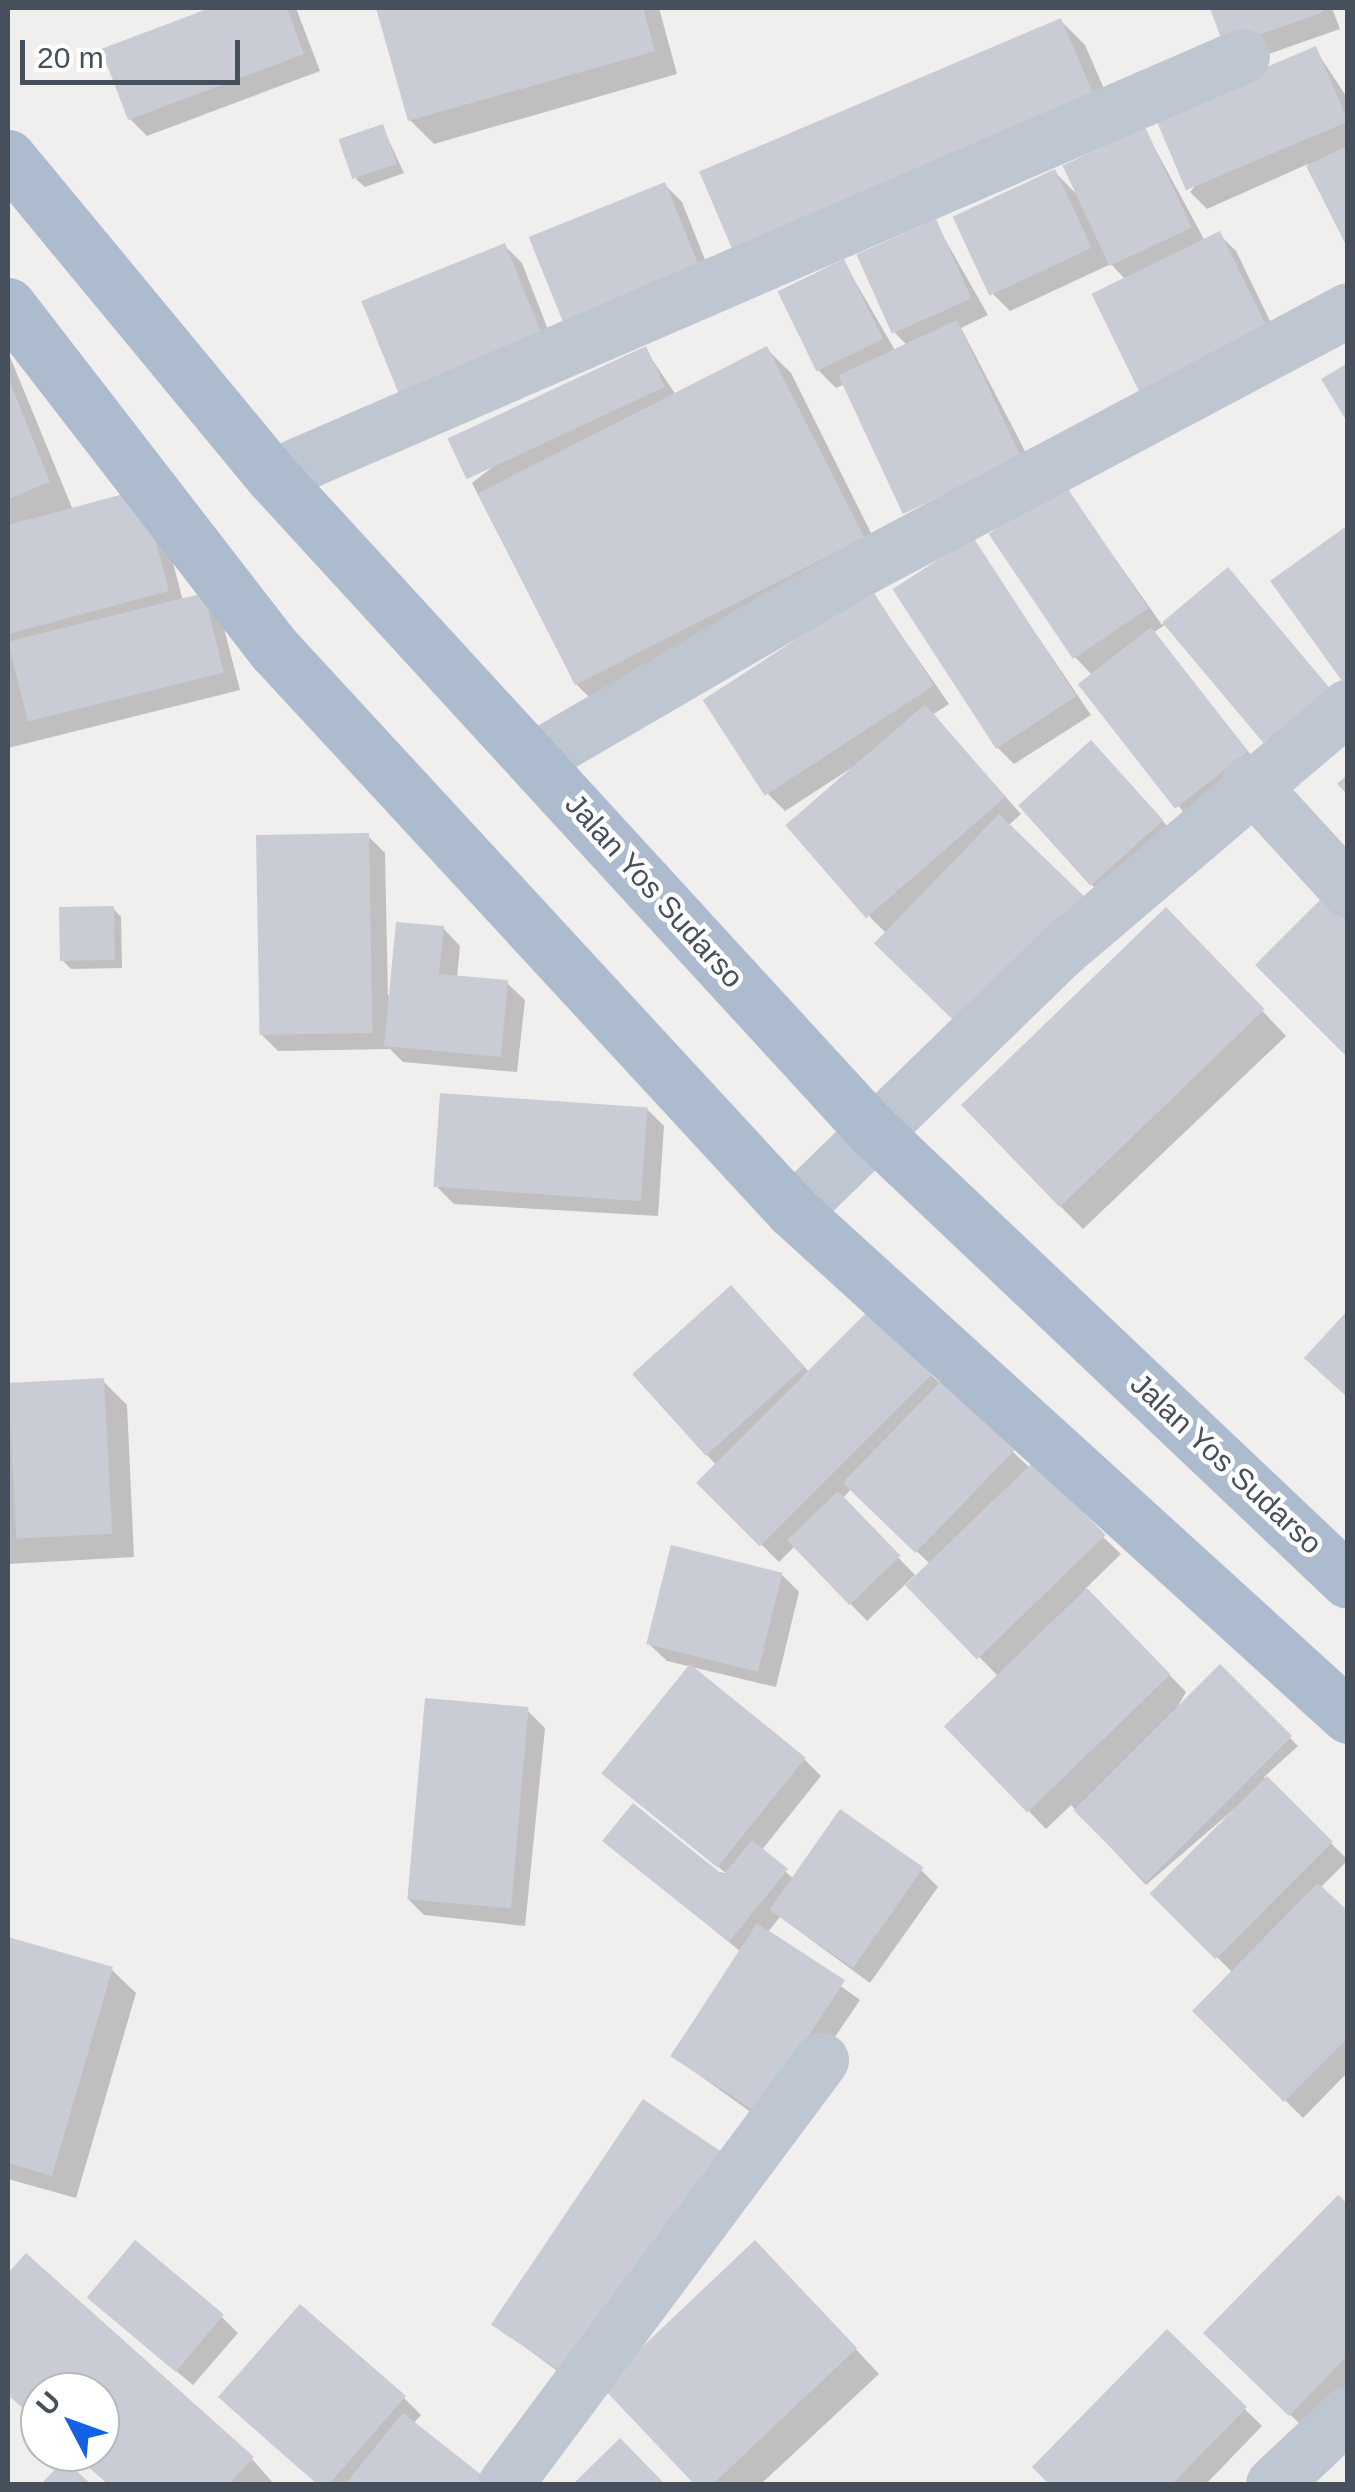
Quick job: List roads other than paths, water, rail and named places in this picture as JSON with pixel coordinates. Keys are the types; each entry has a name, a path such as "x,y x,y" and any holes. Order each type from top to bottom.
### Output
{"main road":[{"name":"Jalan Yos Sudarso","path":"8,157 272,476 871,1130 1348,1582"},
{"path":"8,305 274,649 793,1212 1348,1716"}],"street":[{"path":"272,476 1242,56"},
{"path":"534,759 862,568 1348,310"},
{"path":"793,1212 871,1130 1249,782 1348,706"},
{"path":"1249,782 1348,890"},
{"path":"505,2484 821,2060"},
{"path":"1273,2484 1348,2413"}]}
